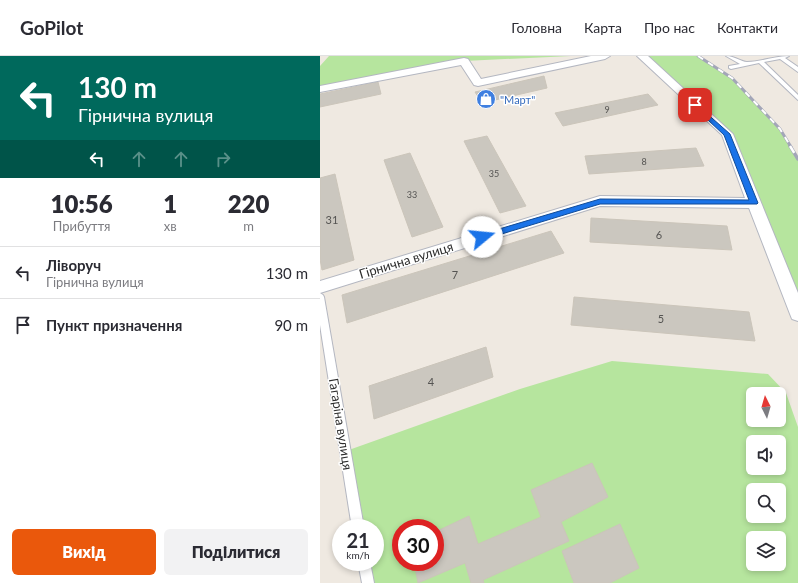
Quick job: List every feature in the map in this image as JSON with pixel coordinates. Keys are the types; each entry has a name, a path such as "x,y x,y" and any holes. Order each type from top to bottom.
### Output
{"street":[{"path":"320,90 464,61 478,83 606,56"},
{"path":"642,56 727,134 798,314"},
{"name":"Гірнична вулиця","path":"320,287 600,201 754,203"}],"lane":[{"path":"729,56 745,64"},
{"path":"731,67 784,56 798,70"},
{"path":"760,61 798,98"},
{"name":"Гагаріна вулиця","path":"320,297 357,519"},
{"path":"366,571 368,583"}],"green space":[{"path":"329,56 571,56 464,61 320,89 320,66"},
{"path":"642,56 698,56 732,78 780,129 798,159 798,314 727,135"},
{"path":"612,361 768,374 780,387 746,387 746,427 786,427 786,393 798,427 798,583 368,583 366,571 384,571 384,519 357,519 346,451 520,389"}],"building":[{"path":"544,76 547,88 482,103 475,92"},
{"path":"378,82 381,94 320,107 320,94"},
{"path":"648,94 658,105 563,126 555,113"},
{"path":"487,136 526,206 500,213 464,141"},
{"path":"696,148 704,166 589,174 585,156"},
{"path":"410,153 443,227 412,237 384,160"},
{"path":"335,174 354,260 322,270 320,259 320,178"},
{"path":"591,218 727,226 732,250 590,242"},
{"path":"551,231 564,253 347,323 342,295"},
{"path":"574,297 749,312 755,341 571,325"},
{"path":"486,347 493,377 374,419 369,386"},
{"path":"592,463 608,497 561,522 569,541 483,580 484,583 471,583 465,563 418,583 416,571 444,571 444,528 469,516 478,544 541,517 531,490"},
{"path":"620,524 639,568 610,583 574,583 562,551"}],"railway":[{"path":"698,56 732,78 780,129 791,147"},
{"path":"790,146 798,159"}],"place":[{"name":"\"Март\"","path":"486,99"}],"route":[{"path":"482,237 600,201 754,203 727,134 695,105"}]}
